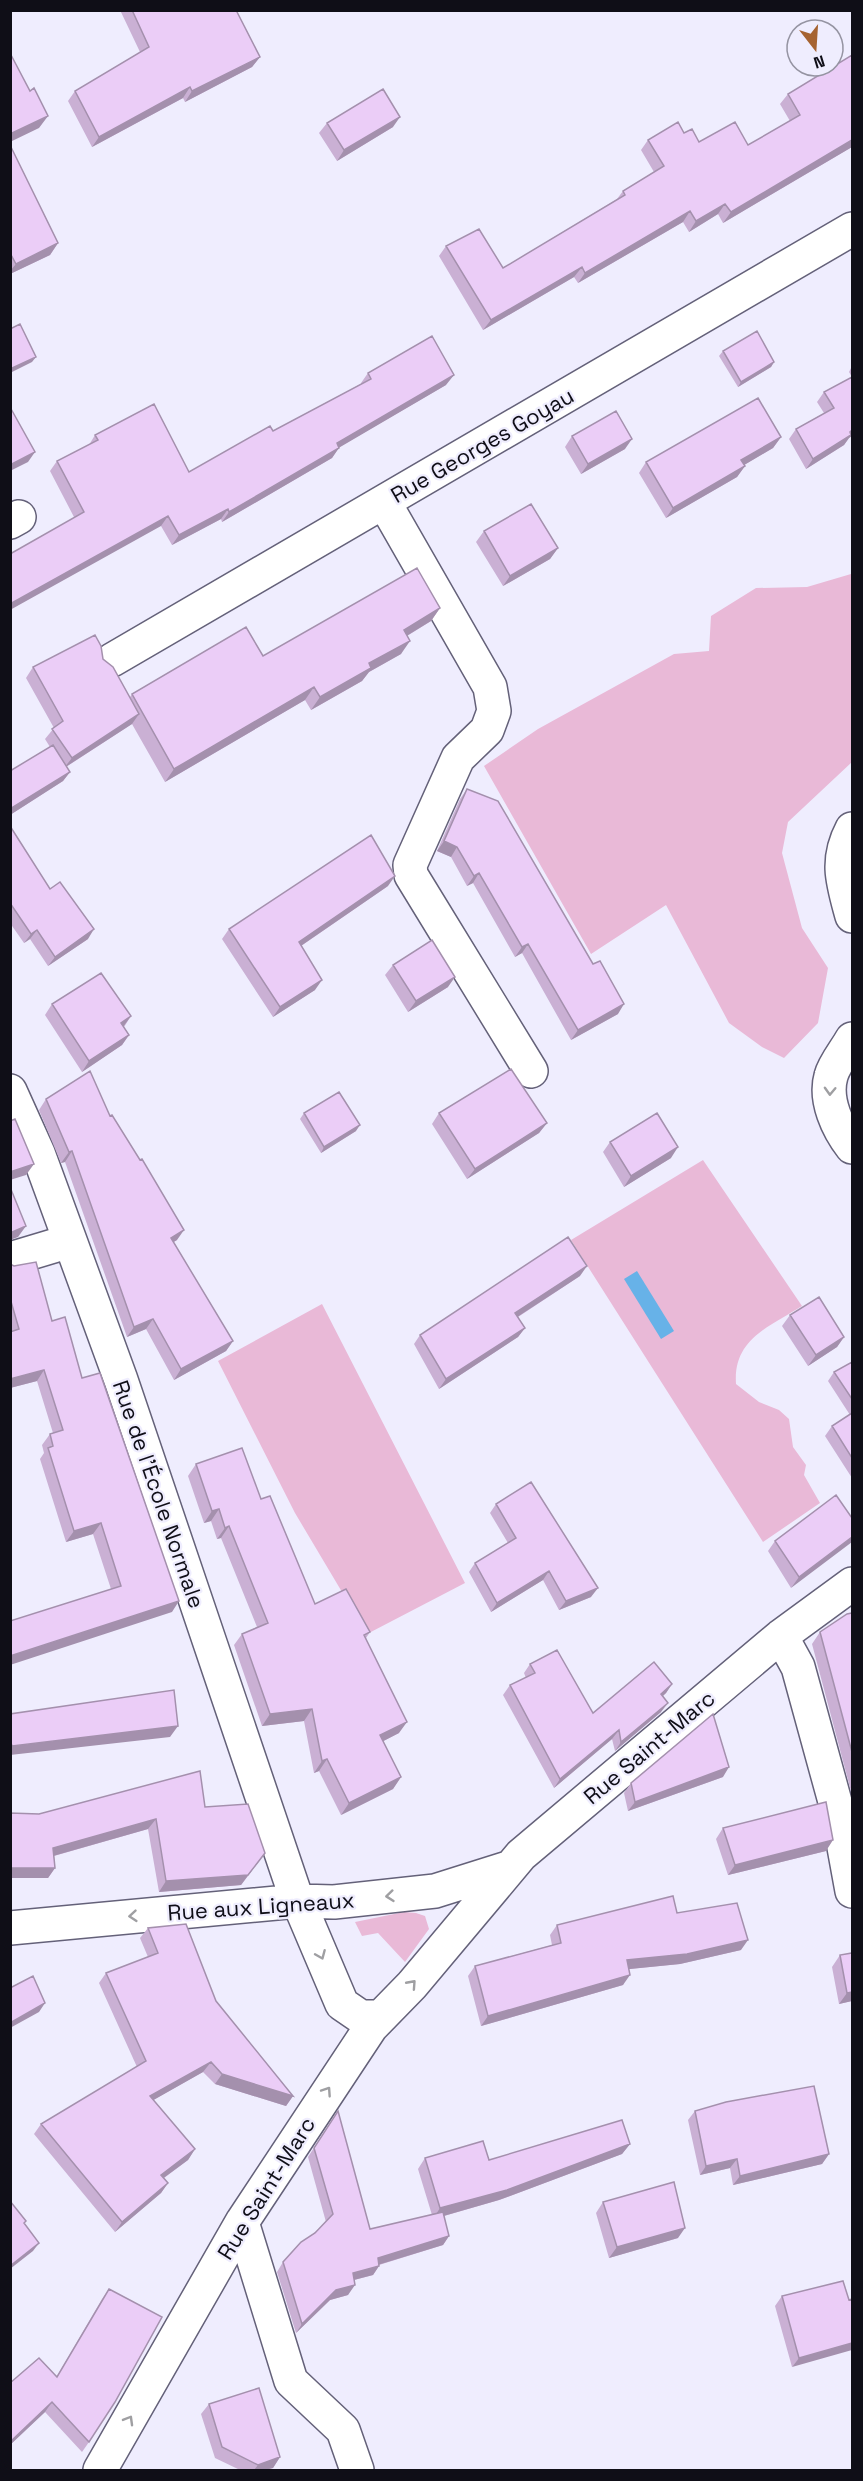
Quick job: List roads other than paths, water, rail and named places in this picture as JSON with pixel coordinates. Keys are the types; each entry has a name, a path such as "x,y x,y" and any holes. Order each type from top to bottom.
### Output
{"street":[{"name":"Rue Georges Goyau","path":"112,660 852,230"},
{"path":"384,502 490,687 494,711 487,730 458,758 410,865 411,875 531,1071"},
{"path":"852,829 842,850 841,874 852,916"},
{"path":"852,1039 831,1076 830,1101 843,1134 852,1147"},
{"name":"Rue de l'École Normale","path":"10,1091 38,1153 121,1380 298,1901 342,2004 361,2017 380,2017"},
{"path":"10,1259 70,1241"},
{"name":"Rue Saint-Marc","path":"100,2470 242,2222 327,2091 380,2017 412,1984 508,1868 781,1636 852,1584"},
{"path":"781,1636 798,1667 837,1809 852,1891"},
{"name":"Rue aux Ligneaux","path":"10,1928 298,1901 334,1902 435,1891 508,1868"},
{"path":"435,1891 460,1925"},
{"path":"242,2222 291,2380 343,2430 357,2470"}],"water":[{"path":"637,1271 674,1331 661,1339 624,1279"}]}
